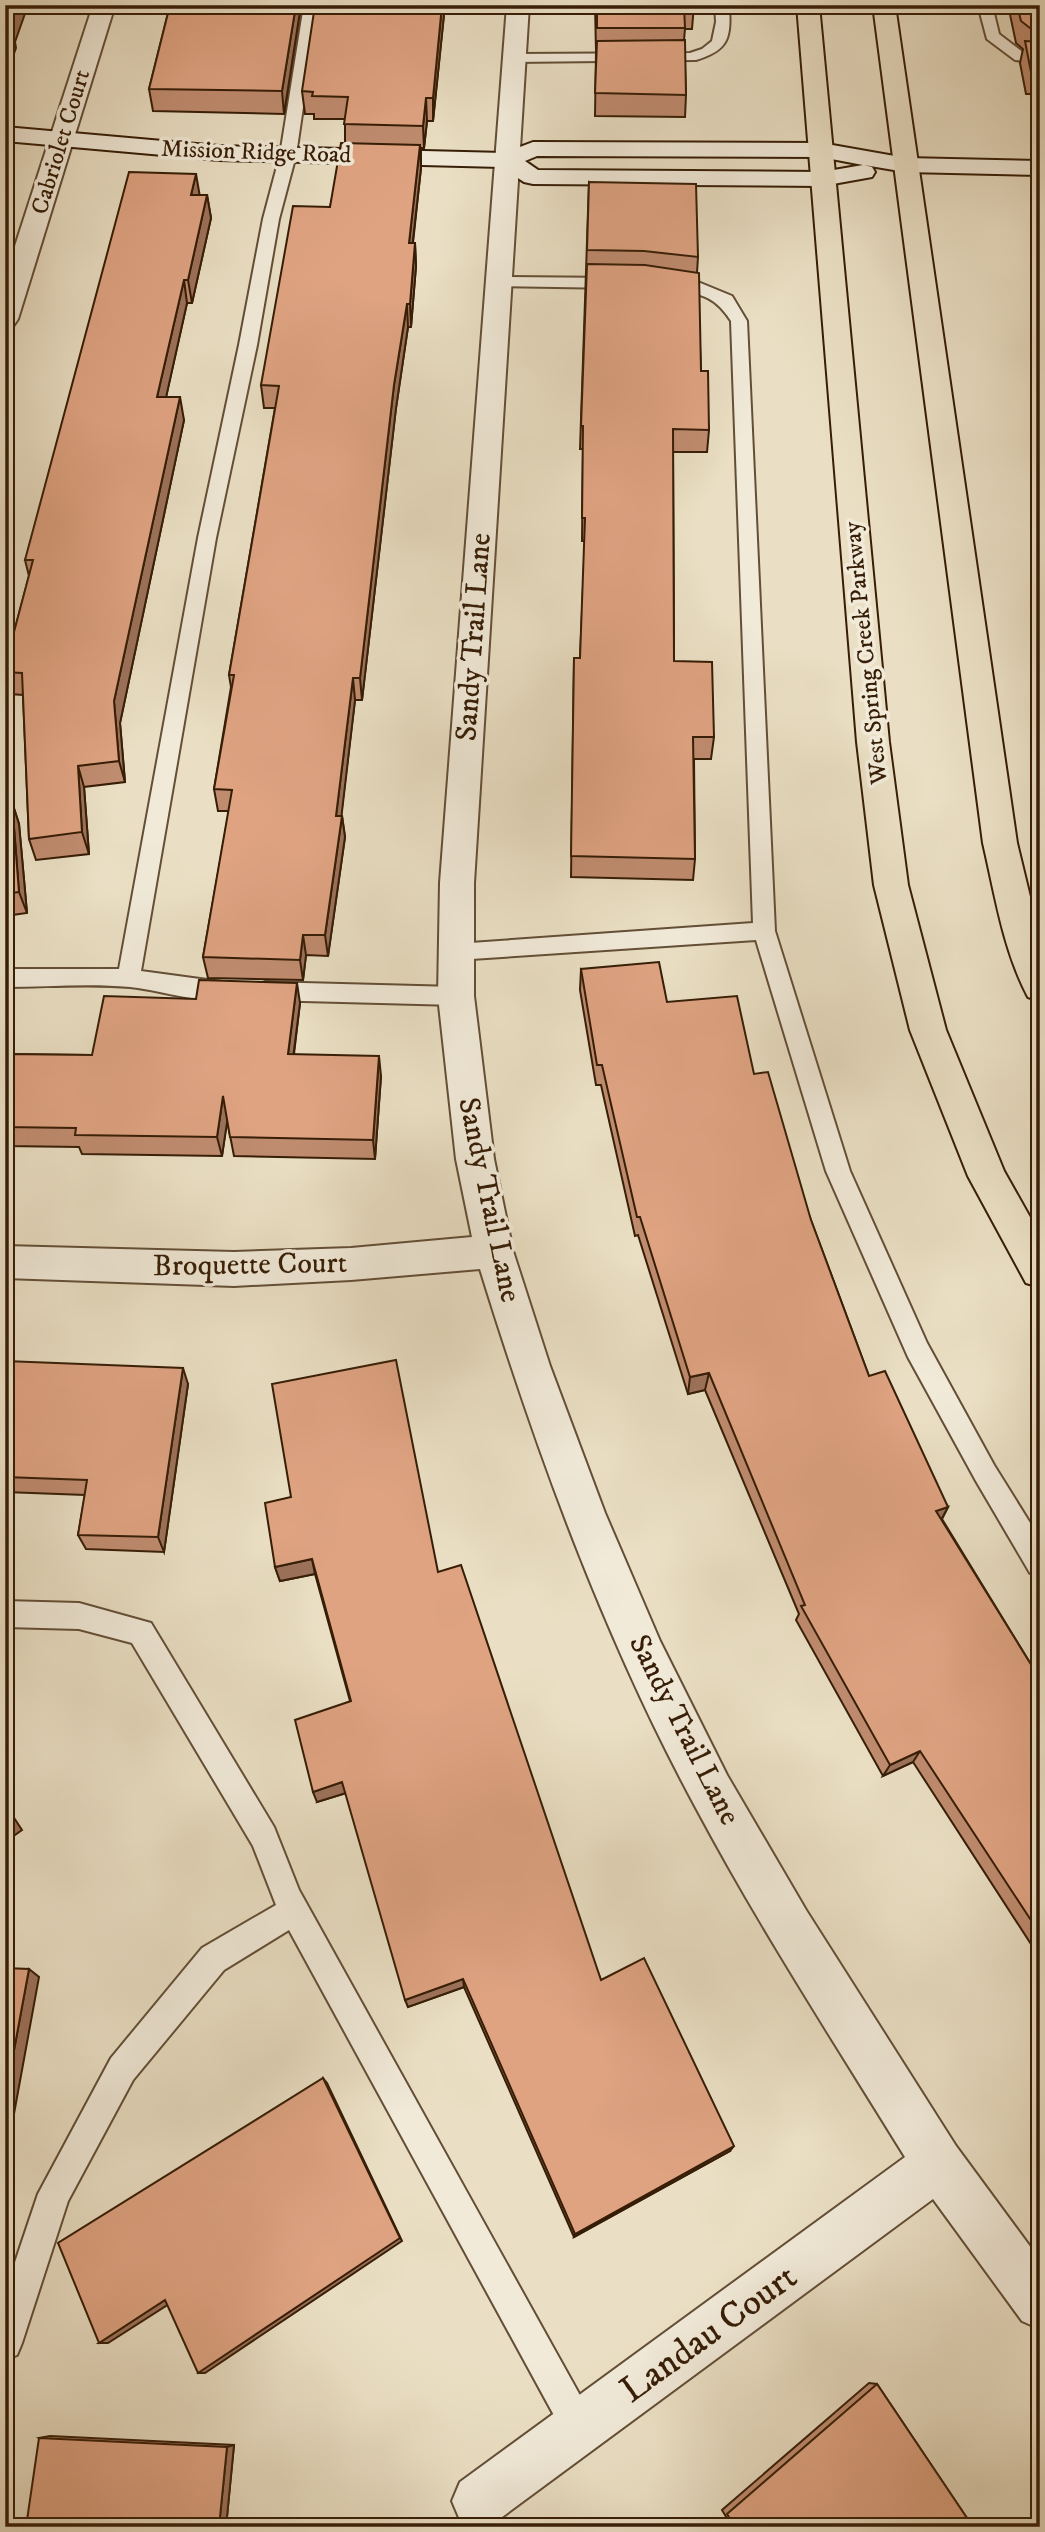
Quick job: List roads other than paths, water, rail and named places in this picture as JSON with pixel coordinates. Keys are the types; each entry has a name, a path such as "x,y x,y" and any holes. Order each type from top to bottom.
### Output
{"main road":[{"name":"West Spring Creek Parkway","path":"808,5 873,742 891,885 928,1030 987,1176 1040,1272"},
{"path":"884,5 1000,843 1023,940 1040,987"}],"street":[{"name":"Cabriolet Court","path":"5,319 104,5"},
{"name":"Sandy Trail Lane","path":"518,5 457,870 456,996 475,1159 494,1251 543,1403 584,1513 644,1656 712,1791 789,1927 938,2164 1040,2303"},
{"name":"Mission Ridge Road","path":"5,134 207,152 507,160 533,177 821,165 1040,167"},
{"name":"Broquette Court","path":"5,1262 234,1269 351,1264 494,1251"},
{"name":"Landau Court","path":"479,2501 938,2164"}],"lane":[{"path":"129,978 207,538 248,345 271,219 288,155 311,5"},
{"path":"514,58 691,57 707,52 719,43 723,22 722,5"},
{"path":"985,5 992,36 1020,57 1040,59"},
{"path":"498,282 692,286 726,300 739,321 764,931 838,1171 917,1349 985,1473 1040,1564"},
{"path":"456,952 764,931"},
{"path":"5,978 129,978 196,989 456,996"},
{"path":"5,1614 79,1616 141,1632 264,1837 295,1910 580,2429"},
{"path":"5,2343 54,2194 122,2068 214,1959 295,1910"}]}
